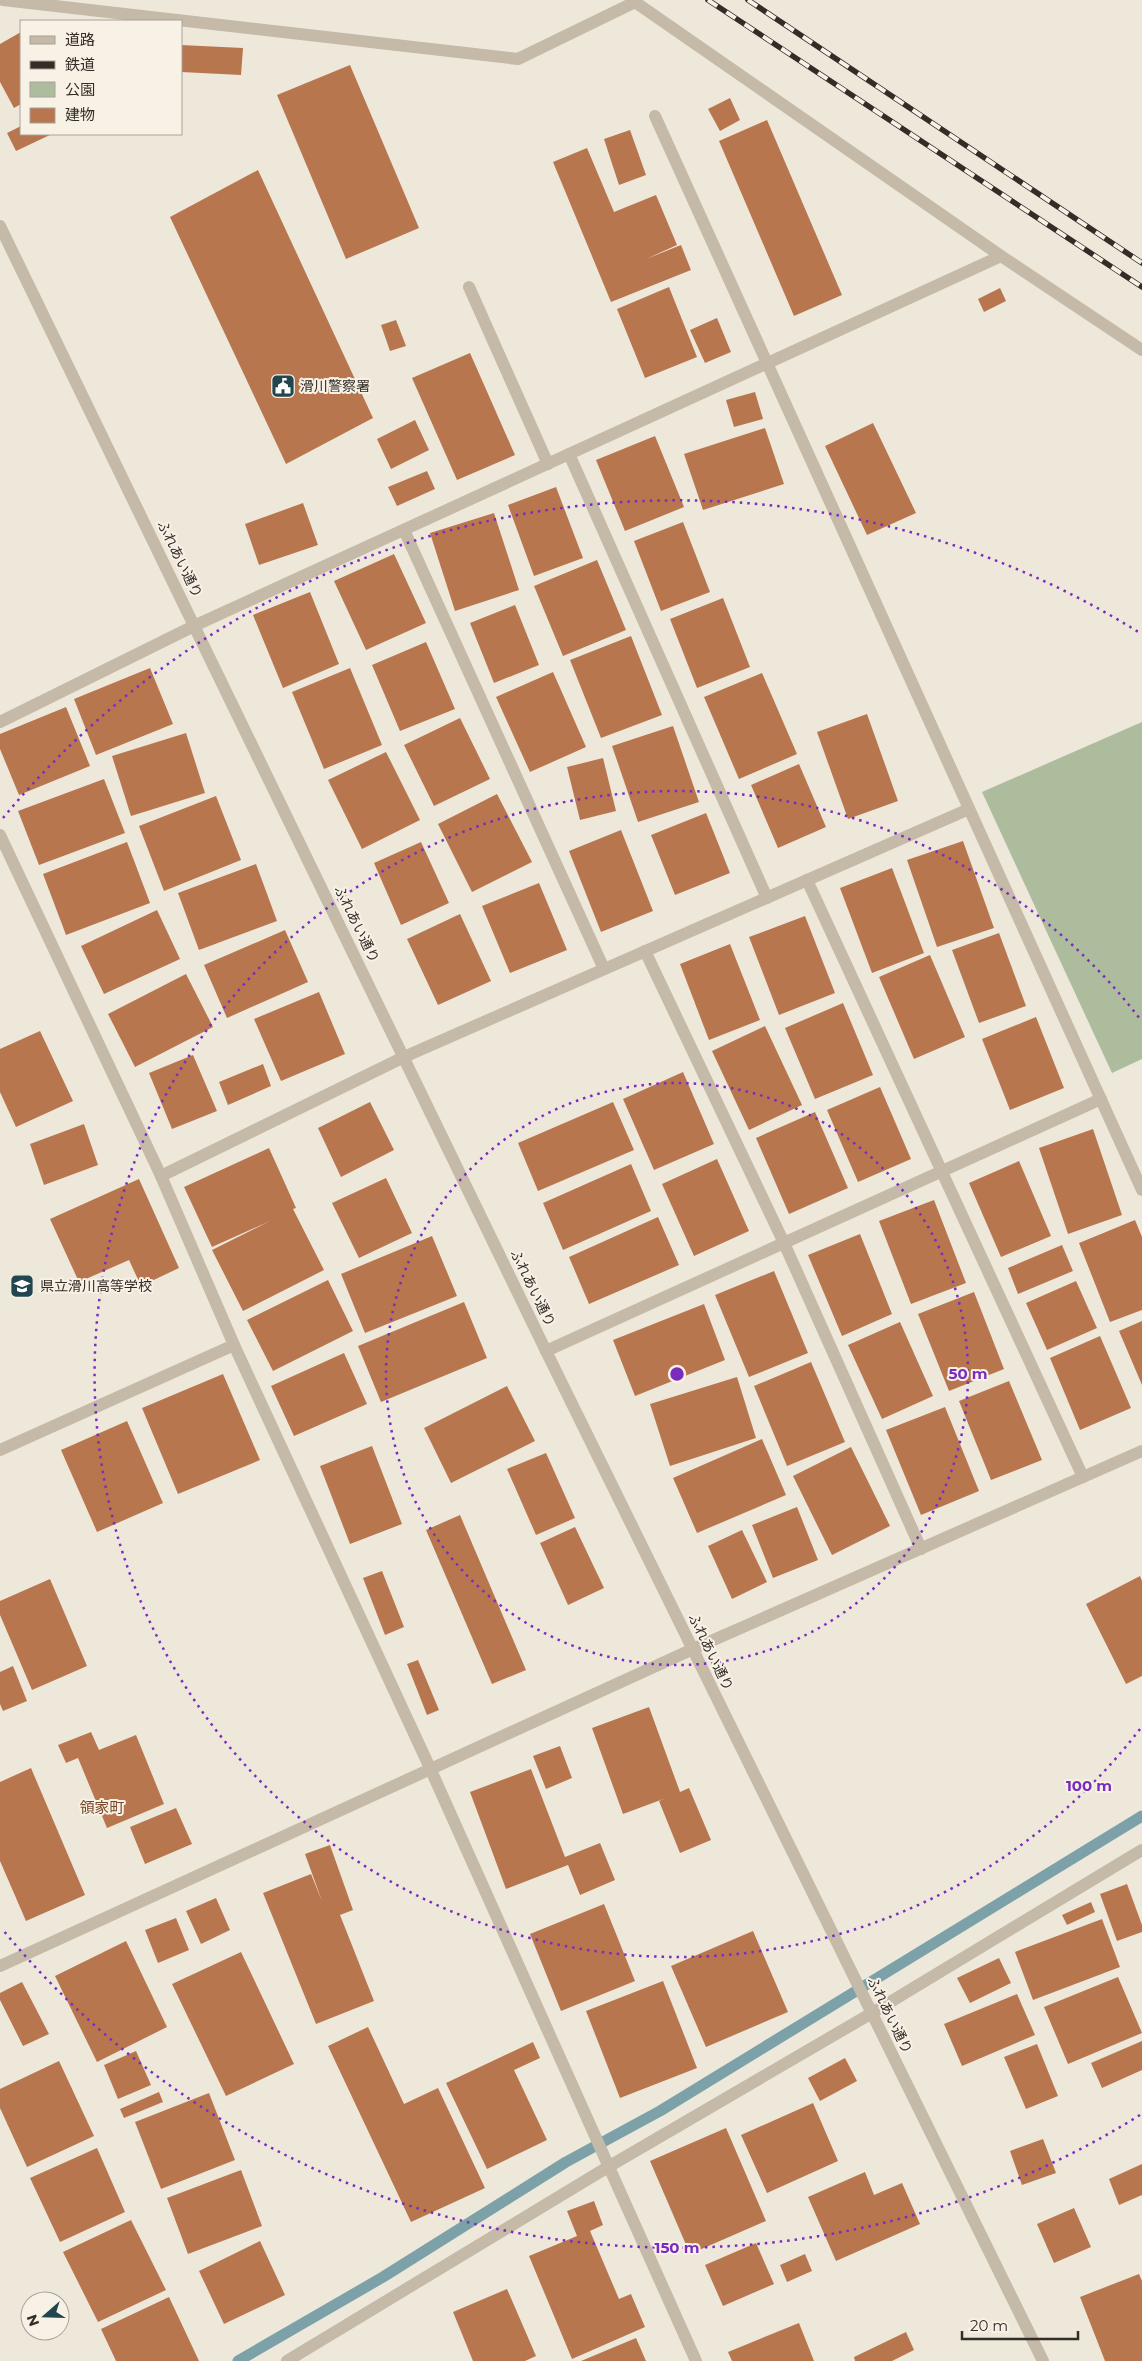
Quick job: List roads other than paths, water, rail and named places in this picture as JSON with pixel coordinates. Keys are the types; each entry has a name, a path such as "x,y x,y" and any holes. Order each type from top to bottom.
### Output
{"street":[{"path":"3,0 175,20"},
{"path":"182,21 518,60 635,2 1001,256 1142,350"},
{"path":"655,116 1142,1190"},
{"name":"ふれあい通り","path":"0,226 196,625 546,1350 1044,2361"},
{"path":"0,722 196,625 1001,256"},
{"path":"469,287 548,464"},
{"path":"570,454 767,898"},
{"path":"404,530 604,969"},
{"path":"161,1176 404,1057 969,809"},
{"path":"0,835 161,1176 234,1345 430,1768 696,2361"},
{"path":"807,880 1083,1477"},
{"path":"645,951 784,1243 921,1548"},
{"path":"546,1350 1101,1100"},
{"path":"0,1450 234,1345"},
{"path":"0,1966 693,1649 1142,1451"},
{"path":"287,2361 608,2167 872,2013 1142,1850"}],"waterway":[{"path":"238,2361 383,2277 566,2162 660,2111 1142,1816"}],"railway":[{"path":"708,0 1142,287"},
{"path":"748,0 1142,263"}],"place":[{"name":"滑川警察署","path":"283,386"},
{"name":"県立滑川高等学校","path":"22,1286"}],"district":[{"name":"領家町","path":"102,1807"}]}
